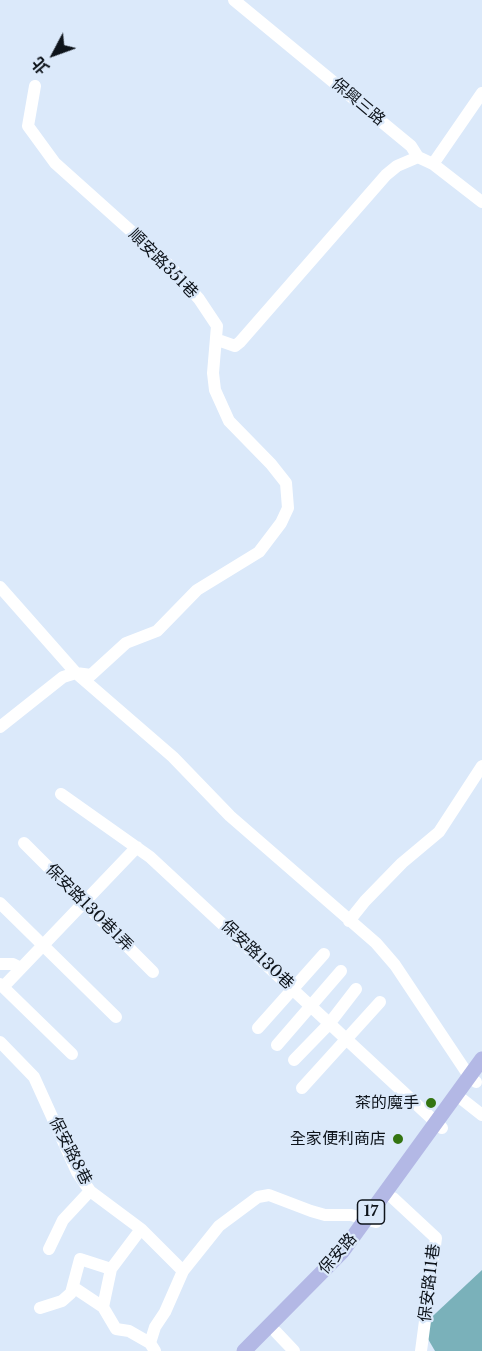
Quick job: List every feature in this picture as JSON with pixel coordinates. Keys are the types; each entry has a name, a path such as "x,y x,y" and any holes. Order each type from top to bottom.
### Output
{"main road":[{"name":"保安路","path":"244,1351 393,1198 439,1125 463,1100 478,1069"},
{"name":"保安路","path":"257,1351 336,1273 478,1069"}],"street":[{"name":"保興三路","path":"234,0 411,146 418,157 433,164 482,202"},
{"name":"順安路351巷","path":"0,727 63,678 76,673 91,675 126,643 157,631 197,590 259,552 286,514 288,496 286,483 271,464 229,421 215,390 213,358 218,340 218,326 187,284 54,163 28,126 35,86"},
{"path":"433,164 482,93"},
{"path":"218,340 235,345 240,342 386,175 397,166 418,157"},
{"path":"0,587 76,673 173,757 202,790 230,816 376,943 478,1069"},
{"path":"349,921 394,871 439,832 482,766"},
{"name":"保安路130巷","path":"61,794 137,847 295,989 328,1024 439,1125"},
{"name":"保安路130巷1弄","path":"24,843 153,972"},
{"path":"72,1054 2,985 137,847"},
{"path":"0,903 116,1017"},
{"path":"258,1028 324,954"},
{"path":"0,964 13,964 21,968"},
{"path":"277,1045 341,971"},
{"path":"294,1060 328,1024 356,989"},
{"path":"302,1088 380,1002"},
{"name":"保安路8巷","path":"0,1042 34,1077 77,1172 90,1191 141,1229 183,1271"},
{"path":"463,1100 482,1115"},
{"path":"49,1249 63,1220 90,1191"},
{"path":"73,1287 103,1307 117,1329 129,1332 152,1347 154,1327 165,1312 183,1271 219,1226 258,1197 277,1197 326,1215 351,1215 372,1220"},
{"name":"保安路11巷","path":"393,1198 436,1238 421,1351"},
{"path":"103,1307 111,1269 141,1229"},
{"path":"40,1308 62,1301 73,1287 80,1259 111,1269"},
{"path":"276,1332 294,1351"}],"shaded area":[{"path":"482,1270 482,1351 435,1351 421,1327"}],"place":[{"name":"茶的魔手","path":"431,1103"},
{"name":"全家便利商店","path":"398,1139"}]}
